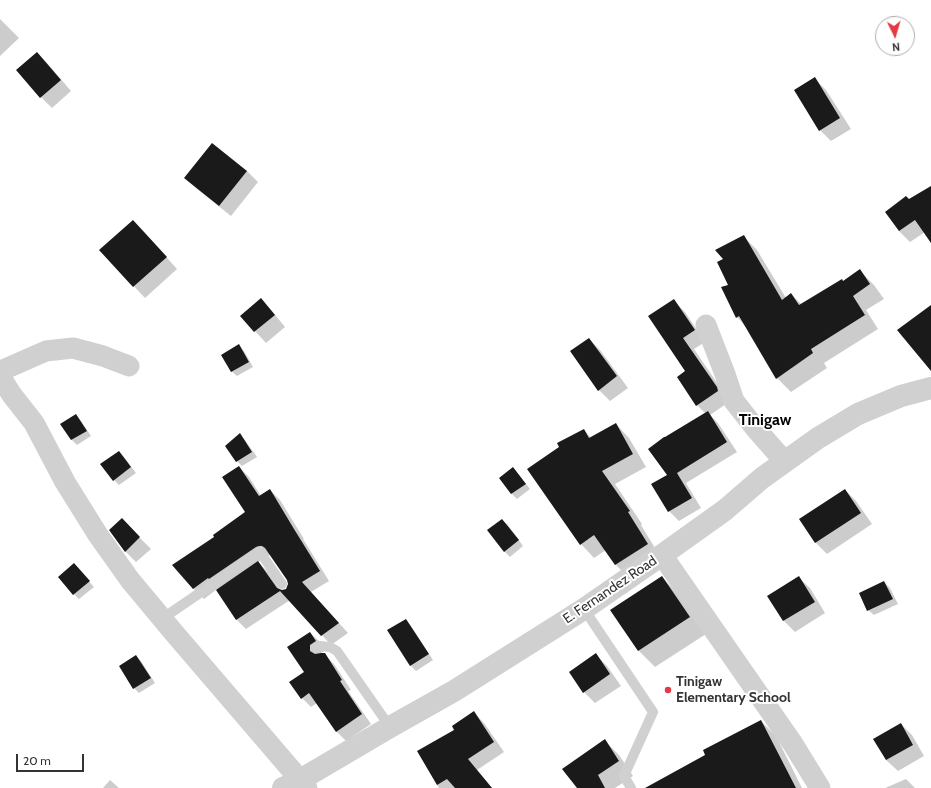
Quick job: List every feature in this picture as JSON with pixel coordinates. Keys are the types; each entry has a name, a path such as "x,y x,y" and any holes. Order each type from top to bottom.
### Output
{"street":[{"path":"706,325 734,401 756,430 785,462"},
{"path":"129,366 103,356 73,348 46,352 5,369 0,375 12,395 34,423 65,482 98,535 130,580 163,618 296,785"},
{"name":"E. Fernandez Road","path":"296,785 390,727 454,691 584,609 662,556 725,510 762,478 818,438 858,414 901,396 931,388"},
{"path":"662,556 793,744 820,788"}],"lane":[{"path":"163,618 260,552 282,584"},
{"path":"584,609 653,712 624,776 631,788"},
{"path":"316,648 320,646 330,647 337,651 390,727"}],"building":[{"path":"37,52 61,80 40,98 16,70"},
{"path":"815,77 840,118 819,131 794,90"},
{"path":"212,143 247,171 219,206 184,178"},
{"path":"931,186 931,243 915,220 899,231 885,212 906,196 909,199"},
{"path":"133,220 167,257 133,287 99,250"},
{"path":"744,235 782,300 791,293 799,305 842,279 843,281 860,269 870,284 853,296 865,315 811,349 813,353 776,379 739,316 736,318 721,287 728,285 717,262 723,259 715,250"},
{"path":"261,298 275,315 254,332 240,316"},
{"path":"674,299 695,330 683,338 717,387 718,391 696,406 677,377 685,371 648,316"},
{"path":"931,305 931,371 897,330"},
{"path":"589,338 617,376 598,391 570,351"},
{"path":"239,344 249,362 231,372 221,355"},
{"path":"708,411 727,442 677,473 692,498 668,512 651,484 667,475 648,449 664,437"},
{"path":"76,414 87,431 71,440 60,424"},
{"path":"616,423 633,454 602,471 630,511 628,512 648,544 615,565 594,535 580,545 527,469 559,447 557,443 584,429 589,438"},
{"path":"240,433 252,452 236,462 225,446"},
{"path":"119,451 131,467 113,481 100,464"},
{"path":"239,466 259,496 270,489 320,571 302,582 339,623 321,636 280,591 236,620 216,590 258,561 277,588 282,590 286,589 288,584 287,580 265,548 262,546 256,547 193,589 172,565 214,537 213,535 245,512 222,477"},
{"path":"513,467 526,484 511,494 499,478"},
{"path":"845,489 861,513 815,543 799,519"},
{"path":"122,518 140,537 125,552 109,530"},
{"path":"502,519 519,540 504,552 487,530"},
{"path":"74,563 90,581 73,595 58,577"},
{"path":"662,576 690,617 638,651 610,610"},
{"path":"799,576 815,602 783,621 767,596"},
{"path":"884,581 893,599 867,611 859,593"},
{"path":"406,619 429,654 410,666 387,630"},
{"path":"310,632 316,641 310,645 310,651 315,654 325,653 342,680 340,681 362,714 336,732 309,693 301,699 289,682 304,672 287,647"},
{"path":"596,653 610,674 583,693 569,672"},
{"path":"136,655 151,678 133,689 119,666"},
{"path":"474,711 494,742 468,759 492,788 455,788 447,779 437,785 417,751 454,730 452,726"},
{"path":"761,720 796,788 645,788 705,755 703,750"},
{"path":"901,723 913,745 886,760 873,739"},
{"path":"605,739 619,761 598,775 605,788 577,788 562,769"}],"place":[{"name":"Tinigaw Elementary School","path":"668,690"}],"district":[{"name":"Tinigaw","path":"765,420"}]}
